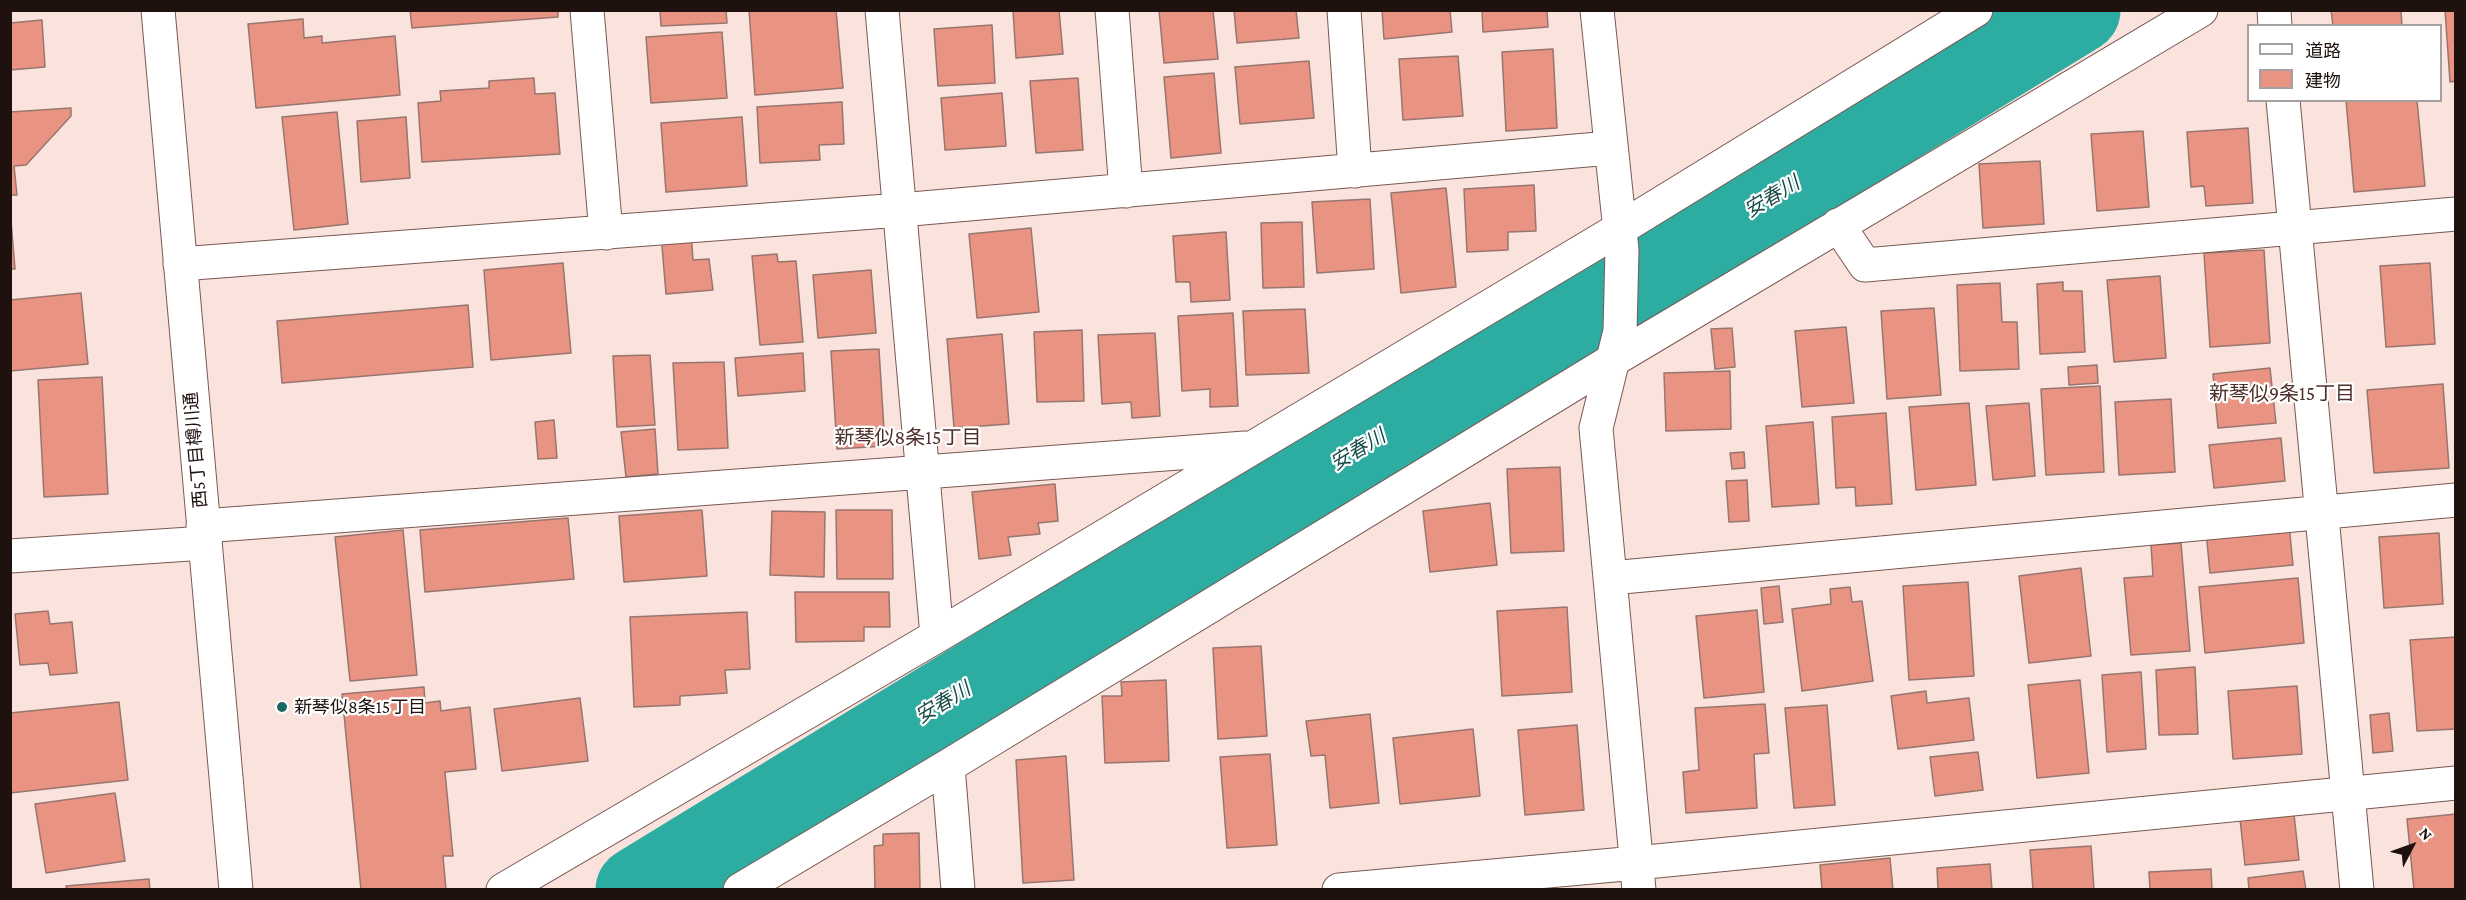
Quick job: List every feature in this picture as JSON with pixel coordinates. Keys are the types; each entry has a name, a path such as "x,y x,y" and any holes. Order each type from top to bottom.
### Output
{"street":[{"name":"西5丁目樽川通","path":"158,10 236,890"},
{"path":"587,10 606,233"},
{"path":"882,10 937,636"},
{"path":"1112,10 1126,191"},
{"path":"1344,10 1355,171"},
{"path":"1597,10 1610,148 1622,239 1617,346 1596,428 1638,876"},
{"path":"503,890 937,636 1251,448 1622,239 1976,10"},
{"path":"740,890 948,766 1617,346 1839,225 2201,10"},
{"path":"2283,102 2357,890"},
{"path":"180,264 900,210 1610,148"},
{"path":"1839,225 1865,265 2456,214"},
{"path":"10,556 204,535 922,473 1251,448"},
{"path":"1611,578 2456,500"},
{"path":"948,766 958,890"},
{"path":"1339,890 1638,876 2348,793 2456,783"}],"building":[{"path":"410,10 558,10 558,17 412,28"},
{"path":"660,10 726,10 727,23 661,26"},
{"path":"749,10 836,10 843,88 755,95"},
{"path":"1013,10 1059,10 1063,54 1016,58"},
{"path":"1159,10 1213,10 1218,59 1164,63"},
{"path":"1234,10 1296,10 1299,38 1237,43"},
{"path":"1382,10 1450,10 1452,32 1384,39"},
{"path":"1482,10 1547,10 1548,27 1483,32"},
{"path":"2331,10 2401,10 2402,24 2333,24"},
{"path":"2445,10 2456,10 2456,81 2450,82"},
{"path":"303,19 304,38 322,36 322,43 395,36 400,95 256,108 248,24"},
{"path":"42,20 45,67 10,70 10,23"},
{"path":"992,25 995,83 938,86 934,29"},
{"path":"722,32 727,98 651,103 646,37"},
{"path":"1553,49 1557,128 1506,131 1502,52"},
{"path":"1458,56 1463,116 1403,120 1399,59"},
{"path":"1309,61 1314,118 1240,124 1235,67"},
{"path":"1214,73 1221,153 1171,158 1164,77"},
{"path":"534,78 535,94 555,93 560,154 422,162 418,103 441,101 440,91 489,88 489,81"},
{"path":"1078,78 1083,150 1036,153 1030,81"},
{"path":"1002,93 1006,146 945,150 941,98"},
{"path":"842,102 844,144 819,145 820,160 760,163 757,107"},
{"path":"2346,102 2417,102 2425,186 2354,192"},
{"path":"71,108 71,116 26,165 14,166 17,195 10,195 10,112"},
{"path":"337,112 348,224 294,230 282,117"},
{"path":"406,117 410,178 361,182 357,121"},
{"path":"742,117 747,186 666,192 661,123"},
{"path":"2248,128 2253,203 2206,206 2204,186 2191,187 2187,132"},
{"path":"2143,131 2149,207 2097,211 2091,134"},
{"path":"2040,161 2044,224 1983,228 1979,164"},
{"path":"1534,185 1536,231 1508,232 1508,250 1467,252 1464,189"},
{"path":"1446,188 1456,287 1401,293 1391,193"},
{"path":"1370,199 1374,269 1317,273 1312,202"},
{"path":"10,208 15,269 10,269"},
{"path":"1302,222 1304,287 1263,288 1261,223"},
{"path":"1031,228 1039,312 977,318 969,234"},
{"path":"691,232 693,260 709,259 713,290 666,294 661,234"},
{"path":"1226,232 1230,300 1191,302 1190,282 1176,282 1173,236"},
{"path":"2264,250 2270,343 2210,347 2204,253"},
{"path":"777,254 778,262 796,261 803,342 760,345 752,256"},
{"path":"563,263 571,353 491,360 484,270"},
{"path":"2430,263 2435,344 2386,347 2380,266"},
{"path":"871,270 876,333 818,338 813,275"},
{"path":"2160,276 2166,358 2114,362 2107,280"},
{"path":"2063,282 2063,291 2082,291 2085,352 2040,354 2037,284"},
{"path":"2000,283 2002,322 2017,322 2019,369 1960,371 1957,285"},
{"path":"81,293 88,364 10,371 10,300"},
{"path":"468,305 473,367 282,383 277,321"},
{"path":"1934,308 1941,395 1887,399 1881,311"},
{"path":"1305,309 1309,373 1246,375 1243,311"},
{"path":"1233,313 1238,406 1210,407 1210,389 1182,391 1178,316"},
{"path":"1846,327 1854,403 1802,407 1795,331"},
{"path":"1732,328 1735,367 1715,369 1711,329"},
{"path":"1082,330 1084,401 1037,402 1034,332"},
{"path":"1155,333 1160,416 1132,418 1131,402 1102,404 1098,335"},
{"path":"1002,334 1009,424 954,428 947,339"},
{"path":"879,349 885,446 837,449 831,351"},
{"path":"803,353 805,391 738,396 735,358"},
{"path":"650,355 655,425 617,427 613,356"},
{"path":"724,362 728,448 678,450 673,363"},
{"path":"2097,365 2098,383 2069,385 2068,367"},
{"path":"2270,368 2276,423 2218,428 2213,374"},
{"path":"1730,371 1731,429 1666,431 1664,373"},
{"path":"102,377 108,494 44,497 38,380"},
{"path":"2443,384 2449,468 2374,473 2367,390"},
{"path":"2100,386 2104,472 2046,475 2041,389"},
{"path":"2171,399 2175,472 2119,475 2115,402"},
{"path":"1969,403 1976,485 1916,490 1909,407"},
{"path":"2029,403 2035,476 1993,480 1986,406"},
{"path":"1886,413 1892,504 1856,506 1855,487 1836,488 1832,417"},
{"path":"554,420 557,458 538,459 535,422"},
{"path":"1813,422 1819,504 1772,507 1766,426"},
{"path":"655,429 658,474 626,477 621,432"},
{"path":"2281,438 2285,481 2214,488 2209,445"},
{"path":"1744,452 1745,468 1732,469 1730,453"},
{"path":"1560,467 1564,551 1511,553 1507,469"},
{"path":"1747,480 1749,521 1729,522 1726,481"},
{"path":"1055,484 1058,521 1038,523 1040,534 1008,537 1011,555 979,559 972,492"},
{"path":"1490,503 1497,565 1430,572 1423,511"},
{"path":"702,510 707,576 624,582 619,516"},
{"path":"836,510 892,510 893,579 837,579"},
{"path":"772,511 825,512 824,577 770,575"},
{"path":"568,518 574,579 425,592 420,530"},
{"path":"2289,524 2293,565 2210,573 2206,532"},
{"path":"403,530 417,675 350,681 335,537"},
{"path":"2439,533 2443,604 2384,608 2379,537"},
{"path":"2181,543 2190,651 2131,655 2124,578 2153,576 2151,545"},
{"path":"2081,568 2091,656 2029,663 2019,576"},
{"path":"2298,578 2304,643 2205,653 2199,587"},
{"path":"1968,582 1974,676 1909,680 1903,586"},
{"path":"1779,586 1783,622 1764,624 1761,588"},
{"path":"1850,587 1852,602 1862,601 1873,681 1802,691 1792,609 1831,604 1830,589"},
{"path":"795,592 889,592 890,627 864,627 864,641 796,642"},
{"path":"1567,607 1572,692 1502,696 1497,611"},
{"path":"1757,610 1764,692 1704,698 1696,616"},
{"path":"48,611 50,624 72,622 77,673 50,675 48,663 20,665 15,614"},
{"path":"747,612 750,669 725,670 727,693 680,696 680,705 634,707 630,617"},
{"path":"2456,637 2456,729 2417,731 2410,640"},
{"path":"1261,646 1267,736 1218,739 1213,648"},
{"path":"2195,667 2198,734 2159,735 2156,670"},
{"path":"2141,672 2146,749 2107,752 2102,675"},
{"path":"1166,680 1169,761 1105,763 1102,696 1122,696 1121,682"},
{"path":"2080,680 2089,773 2037,778 2028,685"},
{"path":"2297,686 2302,754 2233,759 2228,691"},
{"path":"424,687 425,703 440,701 441,711 470,707 476,769 445,772 453,856 443,856 446,890 361,890 342,694"},
{"path":"1926,691 1927,703 1969,698 1974,740 1898,749 1891,696"},
{"path":"580,698 588,761 502,771 494,709"},
{"path":"119,702 128,780 10,793 10,713"},
{"path":"1765,704 1769,753 1754,754 1757,808 1686,813 1683,772 1699,770 1695,708"},
{"path":"1827,705 1835,805 1794,808 1785,708"},
{"path":"2389,713 2393,751 2373,753 2370,715"},
{"path":"1370,714 1379,803 1330,808 1325,755 1311,756 1306,721"},
{"path":"1577,725 1584,810 1525,815 1518,730"},
{"path":"1473,729 1480,796 1400,804 1393,738"},
{"path":"1978,752 1983,790 1935,796 1930,757"},
{"path":"1270,754 1277,845 1227,848 1220,757"},
{"path":"1066,756 1074,880 1023,883 1016,760"},
{"path":"115,793 125,861 46,873 35,804"},
{"path":"2294,814 2299,860 2245,865 2240,819"},
{"path":"2456,814 2456,890 2414,890 2407,819"},
{"path":"919,833 920,890 875,890 874,846 883,845 883,834"},
{"path":"2091,846 2094,890 2033,890 2030,850"},
{"path":"1890,858 1893,890 1822,890 1820,865"},
{"path":"1990,864 1992,890 1938,890 1937,868"},
{"path":"2211,869 2212,890 2150,890 2149,872"},
{"path":"2303,871 2306,890 2249,890 2248,878"},
{"path":"149,879 150,890 67,890 66,886"}],"waterway":[{"name":"安春川","path":"639,890 2077,10"}],"place":[{"name":"新琴似8条15丁目","path":"282,707"}],"district":[{"name":"新琴似9条15丁目","path":"2282,394"},
{"name":"新琴似8条15丁目","path":"908,438"}]}
